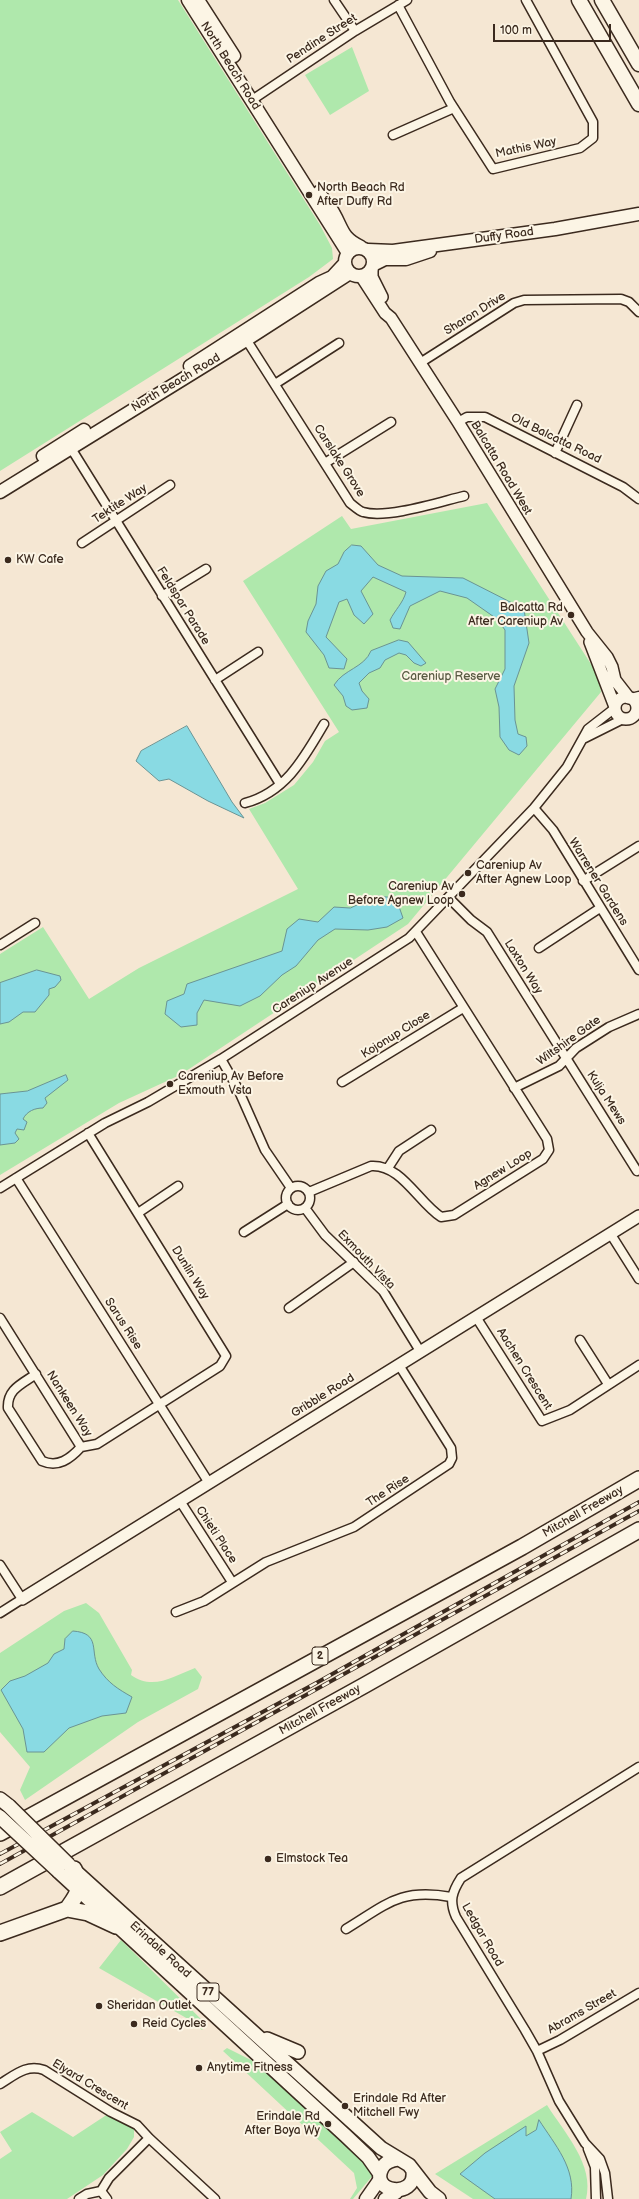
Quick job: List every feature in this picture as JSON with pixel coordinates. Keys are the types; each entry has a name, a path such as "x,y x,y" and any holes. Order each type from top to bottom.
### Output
{"highway":[{"path":"579,0 639,104"},
{"path":"602,0 639,64"},
{"name":"Mitchell Freeway","path":"0,1833 522,1547 639,1479"},
{"name":"Mitchell Freeway","path":"0,1887 365,1685 639,1530"},
{"path":"67,1868 80,1885 79,1891 67,1909"},
{"path":"0,1932 67,1909 88,1912 116,1926"}],"main road":[{"name":"North Beach Road","path":"188,0 333,212 342,232 350,242 364,249"},
{"name":"North Beach Road","path":"0,492 68,444 169,379 244,336 318,283 351,266 198,0"},
{"name":"Duffy Road","path":"364,249 378,252 416,248 555,229 639,214"},
{"name":"Duffy Road","path":"351,266 372,267 385,259 406,259 424,252 452,247 639,222"},
{"path":"351,266 354,248 364,249 373,257 372,267"},
{"name":"North Beach Road","path":"0,483 68,444"},
{"name":"Erindale Road","path":"4,1803 67,1868"},
{"name":"Erindale Road","path":"0,1817 67,1868 381,2148 398,2159 406,2162 413,2172 439,2199"},
{"name":"Erindale Road","path":"79,1891 368,2157 388,2190 394,2195 412,2199"},
{"path":"252,2032 298,2052"},
{"path":"366,2199 386,2163 398,2159"},
{"path":"394,2195 411,2185 413,2172"}],"street":[{"path":"334,0 354,31"},
{"name":"Pendine Street","path":"255,97 354,31 406,0"},
{"name":"Mathis Way","path":"398,5 454,108 493,169 580,148 593,138 593,122 526,0"},
{"path":"393,135 454,108"},
{"name":"Balcatta Road West","path":"351,266 385,313 391,318 458,422 587,632 606,657 618,686 633,697 636,704 634,714 617,714 604,674 587,632"},
{"name":"Balcatta Road West","path":"372,267 372,278 389,310 391,318"},
{"name":"Sharon Drive","path":"420,363 514,303 524,300 621,299 632,305 639,312"},
{"name":"Carslake Grove","path":"244,336 350,503 362,512 377,514 411,509 464,496"},
{"path":"275,384 339,343"},
{"path":"555,453 577,405"},
{"name":"Old Balcatta Road","path":"458,422 467,417 485,417 623,487 639,499"},
{"path":"325,463 391,422"},
{"name":"Feldspar Parade","path":"68,444 280,784"},
{"name":"Tektite Way","path":"82,543 170,485"},
{"path":"162,596 206,569"},
{"path":"215,680 258,652"},
{"path":"615,708 620,699 633,697"},
{"name":"Careniup Avenue","path":"0,1188 88,1133 153,1099 221,1059 400,944 416,932 534,808 567,767 588,729 615,708"},
{"path":"583,739 634,714 639,726"},
{"path":"245,803 255,800 294,774 324,724"},
{"name":"Warrener Gardens","path":"534,808 553,830 583,881 638,966"},
{"path":"583,881 639,846"},
{"name":"Laxton Way","path":"449,898 471,920 487,932 566,1059"},
{"path":"539,948 600,908"},
{"path":"0,946 35,924"},
{"name":"Agnew Loop","path":"388,1168 411,1188 429,1208 441,1217 454,1215 543,1159 549,1150 547,1139 416,932"},
{"name":"Kojonup Close","path":"342,1082 463,1008"},
{"name":"Wiltshire Gate","path":"514,1088 544,1075 566,1059 576,1048 589,1038 609,1026 639,1014"},
{"path":"221,1059 238,1088 266,1150 291,1188"},
{"name":"Kulja Mews","path":"566,1059 637,1171"},
{"path":"309,1192 371,1166 380,1165 388,1168 399,1151 431,1130"},
{"name":"Dunlin Way","path":"88,1133 226,1356 220,1366 160,1404"},
{"name":"Sarus Rise","path":"16,1178 209,1483"},
{"path":"138,1213 178,1186"},
{"path":"299,1186 309,1192 310,1201 305,1208 294,1209 288,1204 286,1195 291,1188 299,1186"},
{"path":"244,1232 288,1204"},
{"name":"Exmouth Vista","path":"305,1208 325,1235 383,1291 420,1352"},
{"name":"Gribble Road","path":"22,1599 639,1216"},
{"path":"610,1233 639,1279"},
{"path":"289,1308 354,1262"},
{"name":"Aachen Crescent","path":"476,1317 542,1421 570,1410 639,1365"},
{"name":"Nankeen Way","path":"0,1318 81,1447 97,1444 160,1404"},
{"path":"580,1340 608,1384"},
{"name":"The Rise","path":"232,1582 266,1562 354,1527 422,1483 451,1462 452,1453 449,1444 399,1365"},
{"path":"36,1374 12,1390 8,1399 8,1408 42,1461 50,1465 59,1464 81,1447"},
{"name":"Chieti Place","path":"180,1501 232,1582"},
{"path":"0,1565 22,1599 0,1612"},
{"path":"176,1612 204,1601 232,1582"},
{"name":"Ledgar Road","path":"596,2199 595,2168 585,2143 559,2101 538,2051 456,1917 452,1907 451,1897 461,1878 639,1767"},
{"path":"346,1929 404,1895 428,1894 451,1897"},
{"name":"Abrams Street","path":"538,2051 639,1993"},
{"name":"Elyard Crescent","path":"0,2084 26,2068 33,2067 44,2070 111,2112 137,2125 215,2199"},
{"path":"79,2199 86,2194 101,2191 109,2178 149,2138"},
{"name":"Ledgar Road","path":"585,2143 600,2159 605,2173 608,2199"},
{"path":"101,2191 107,2199"}],"green space":[{"path":"0,0 178,0 320,225 332,248 333,259 309,277 0,471"},
{"path":"352,47 369,91 330,115 305,75"},
{"name":"Careniup Reserve","path":"487,503 598,675 601,692 408,924 180,1075 119,1103 0,1175 0,954 43,927 89,999 139,968 298,889 249,809 265,803 294,785 313,762 325,741 339,732 243,581 342,516 351,529"},
{"path":"86,1603 99,1613 132,1670 131,1675 139,1680 155,1682 171,1678 195,1668 202,1677 198,1689 138,1722 25,1800 20,1790 30,1767 0,1732 0,1653 64,1611"},
{"path":"121,1940 206,2024 202,2030 195,2023 99,1968"},
{"path":"227,2048 255,2062 369,2164 374,2174 353,2199 350,2199 357,2188 354,2173 223,2051"},
{"path":"547,2105 576,2149 582,2161 588,2186 586,2199 473,2199 435,2174"},
{"path":"32,2112 73,2137 111,2112 134,2128 134,2137 127,2149 103,2175 67,2199 0,2199 0,2159 12,2151 0,2132"}],"water":[{"path":"352,545 361,546 378,565 402,576 463,578 524,609 529,643 514,686 515,720 518,734 526,737 527,746 519,755 509,750 500,737 499,707 495,689 505,669 505,630 497,619 467,598 440,591 410,606 400,629 393,628 390,620 403,600 406,592 373,577 361,591 373,614 364,624 354,615 347,599 339,602 326,637 347,659 344,669 329,668 324,655 306,632 308,621 316,604 318,586 326,571 338,564 344,552"},
{"path":"399,640 408,642 426,663 421,666 414,663 406,655 399,653 385,660 380,668 369,673 359,683 362,691 369,699 367,708 352,710 346,706 343,696 334,685 338,680 364,661 371,651"},
{"path":"187,726 232,802 244,818 208,801 169,779 159,781 136,761 141,751"},
{"path":"377,896 396,898 403,918 387,927 368,930 335,929 318,940 296,966 282,975 260,996 240,1006 204,1000 197,1013 197,1025 181,1027 165,1014 167,1001 184,994 187,984 282,951 287,929 299,919 318,922 334,907 350,908"},
{"path":"37,970 60,976 61,980 55,987 49,989 49,995 35,1012 23,1012 9,1022 0,1024 0,983"},
{"path":"66,1075 68,1080 45,1098 47,1103 43,1108 32,1110 25,1116 23,1119 27,1122 24,1130 17,1129 15,1133 19,1139 15,1143 0,1145 0,1094 27,1091"},
{"path":"73,1631 88,1635 93,1644 96,1663 102,1674 114,1685 132,1697 126,1713 102,1716 69,1728 44,1752 27,1752 23,1729 1,1690 10,1681 25,1676 48,1663 54,1654 64,1649 65,1639"},
{"path":"539,2120 563,2157 570,2177 572,2188 571,2199 495,2199 460,2174 485,2153 526,2126 526,2136 536,2130"}],"railway":[{"path":"0,1854 318,1682 639,1502"},
{"path":"0,1864 639,1511"}],"place":[{"name":"North Beach Rd After Duffy Rd","path":"309,195"},
{"name":"KW Cafe","path":"8,560"},
{"name":"Balcatta Rd After Careniup Av","path":"571,615"},
{"name":"Careniup Av After Agnew Loop","path":"468,873"},
{"name":"Careniup Av Before Agnew Loop","path":"462,894"},
{"name":"Careniup Av Before Exmouth Vsta","path":"170,1084"},
{"name":"Elmstock Tea","path":"268,1859"},
{"name":"Sheridan Outlet","path":"99,2006"},
{"name":"Reid Cycles","path":"134,2024"},
{"name":"Anytime Fitness","path":"199,2068"},
{"name":"Erindale Rd After Mitchell Fwy","path":"345,2106"},
{"name":"Erindale Rd After Boya Wy","path":"328,2124"}]}
